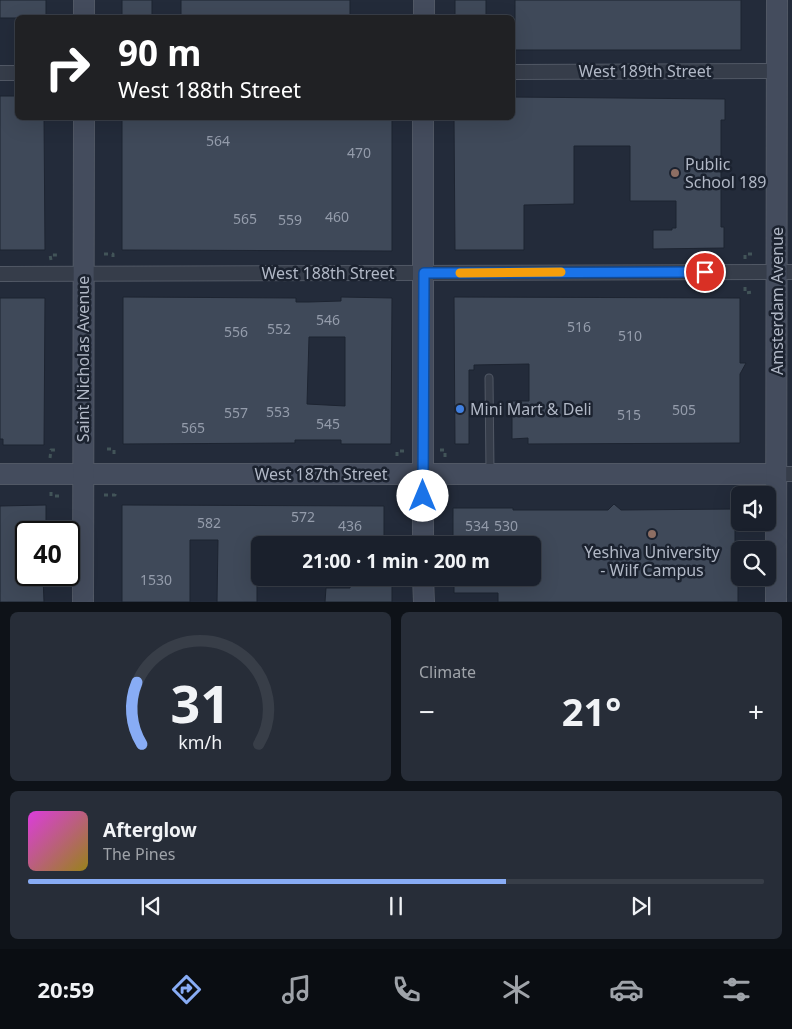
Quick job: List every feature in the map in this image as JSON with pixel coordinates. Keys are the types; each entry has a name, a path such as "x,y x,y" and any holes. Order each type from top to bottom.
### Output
{"street":[{"path":"84,0 84,15"},
{"path":"424,0 424,15"},
{"name":"Amsterdam Avenue","path":"776,602 784,474 784,272 777,0"},
{"name":"West 189th Street","path":"515,72 778,71"},
{"path":"0,73 15,73"},
{"name":"Saint Nicholas Avenue","path":"83,602 84,120"},
{"path":"424,120 424,536"},
{"name":"West 188th Street","path":"0,274 784,272"},
{"name":"West 187th Street","path":"0,474 784,474"},
{"path":"424,586 424,602"}],"lane":[{"path":"489,378 490,474"}],"path":[{"path":"104,254 113,254 113,260"},
{"path":"745,284 745,293 754,292"},
{"path":"107,449 114,449 114,455"},
{"path":"50,458 50,450 58,450"},
{"path":"397,456 397,451 405,451"},
{"path":"398,488 398,496 406,496"},
{"path":"51,489 51,496 60,496"}],"building":[{"path":"0,0 46,0 46,15 15,15 15,18 0,18"},
{"path":"122,0 152,0 152,15 122,15"},
{"path":"181,0 350,0 350,15 181,15"},
{"path":"455,0 486,0 486,15 455,15"},
{"path":"515,0 741,0 741,50 515,50"},
{"path":"0,96 15,96 15,120 44,120 45,250 0,250"},
{"path":"515,97 725,99 725,120 721,120 721,227 724,227 724,248 653,249 653,230 672,230 672,228 676,228 676,201 630,201 630,146 574,146 574,204 524,205 524,250 455,250 454,120 515,120"},
{"path":"122,120 392,120 392,251 122,250"},
{"path":"123,297 296,298 296,302 341,301 341,297 392,298 391,444 341,444 341,440 295,440 295,443 123,444","holes":["309,337 345,337 345,406 307,404"]},
{"path":"454,297 740,298 740,363 746,363 740,374 740,443 528,444 528,438 512,439 512,401 529,401 529,364 474,365 474,370 469,370 469,444 455,444"},
{"path":"0,298 45,298 44,445 3,445 3,439 0,439"},
{"path":"614,504 621,510 731,509 731,531 735,531 735,541 731,541 731,586 738,586 738,602 498,602 498,593 454,593 454,586 541,586 541,536 453,536 453,508 608,510"},
{"path":"46,505 46,521 15,521 15,586 43,586 44,602 0,602 0,506"},
{"path":"122,505 384,506 384,536 251,536 251,586 257,586 257,602 217,602 218,540 190,540 190,602 122,602"},
{"path":"350,586 392,586 392,602 325,602 326,588 350,588"}],"slow traffic":[{"path":"460,273 561,272"}],"place":[{"name":"Public School 189","path":"675,173"},
{"name":"Mini Mart & Deli","path":"460,409"},
{"name":"Yeshiva University - Wilf Campus","path":"652,534"}],"route":[{"path":"423,496 424,273 705,272"}]}
